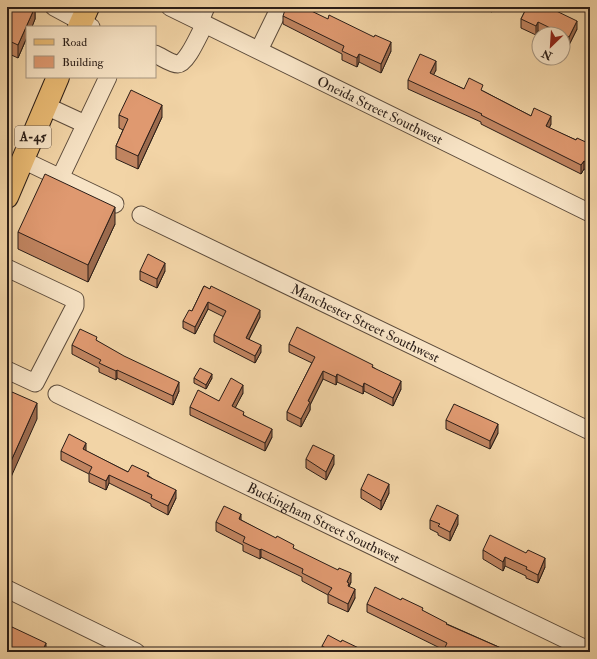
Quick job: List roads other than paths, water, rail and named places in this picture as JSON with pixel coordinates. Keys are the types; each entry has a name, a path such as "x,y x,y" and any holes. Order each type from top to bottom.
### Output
{"main road":[{"name":"A-45","path":"7,197 58,78"}],"street":[{"path":"54,7 85,21"},
{"name":"Oneida Street Southwest","path":"170,7 204,17 259,50 590,213"},
{"path":"259,50 280,7"},
{"path":"156,54 176,64 181,64 186,60 204,17"},
{"path":"60,178 108,78"},
{"path":"46,106 85,124"},
{"path":"23,160 115,204"},
{"name":"Manchester Street Southwest","path":"141,215 590,431"},
{"path":"7,268 75,300 75,306 34,383 7,370"},
{"name":"Buckingham Street Southwest","path":"57,394 590,651"},
{"path":"7,589 136,652"}]}
